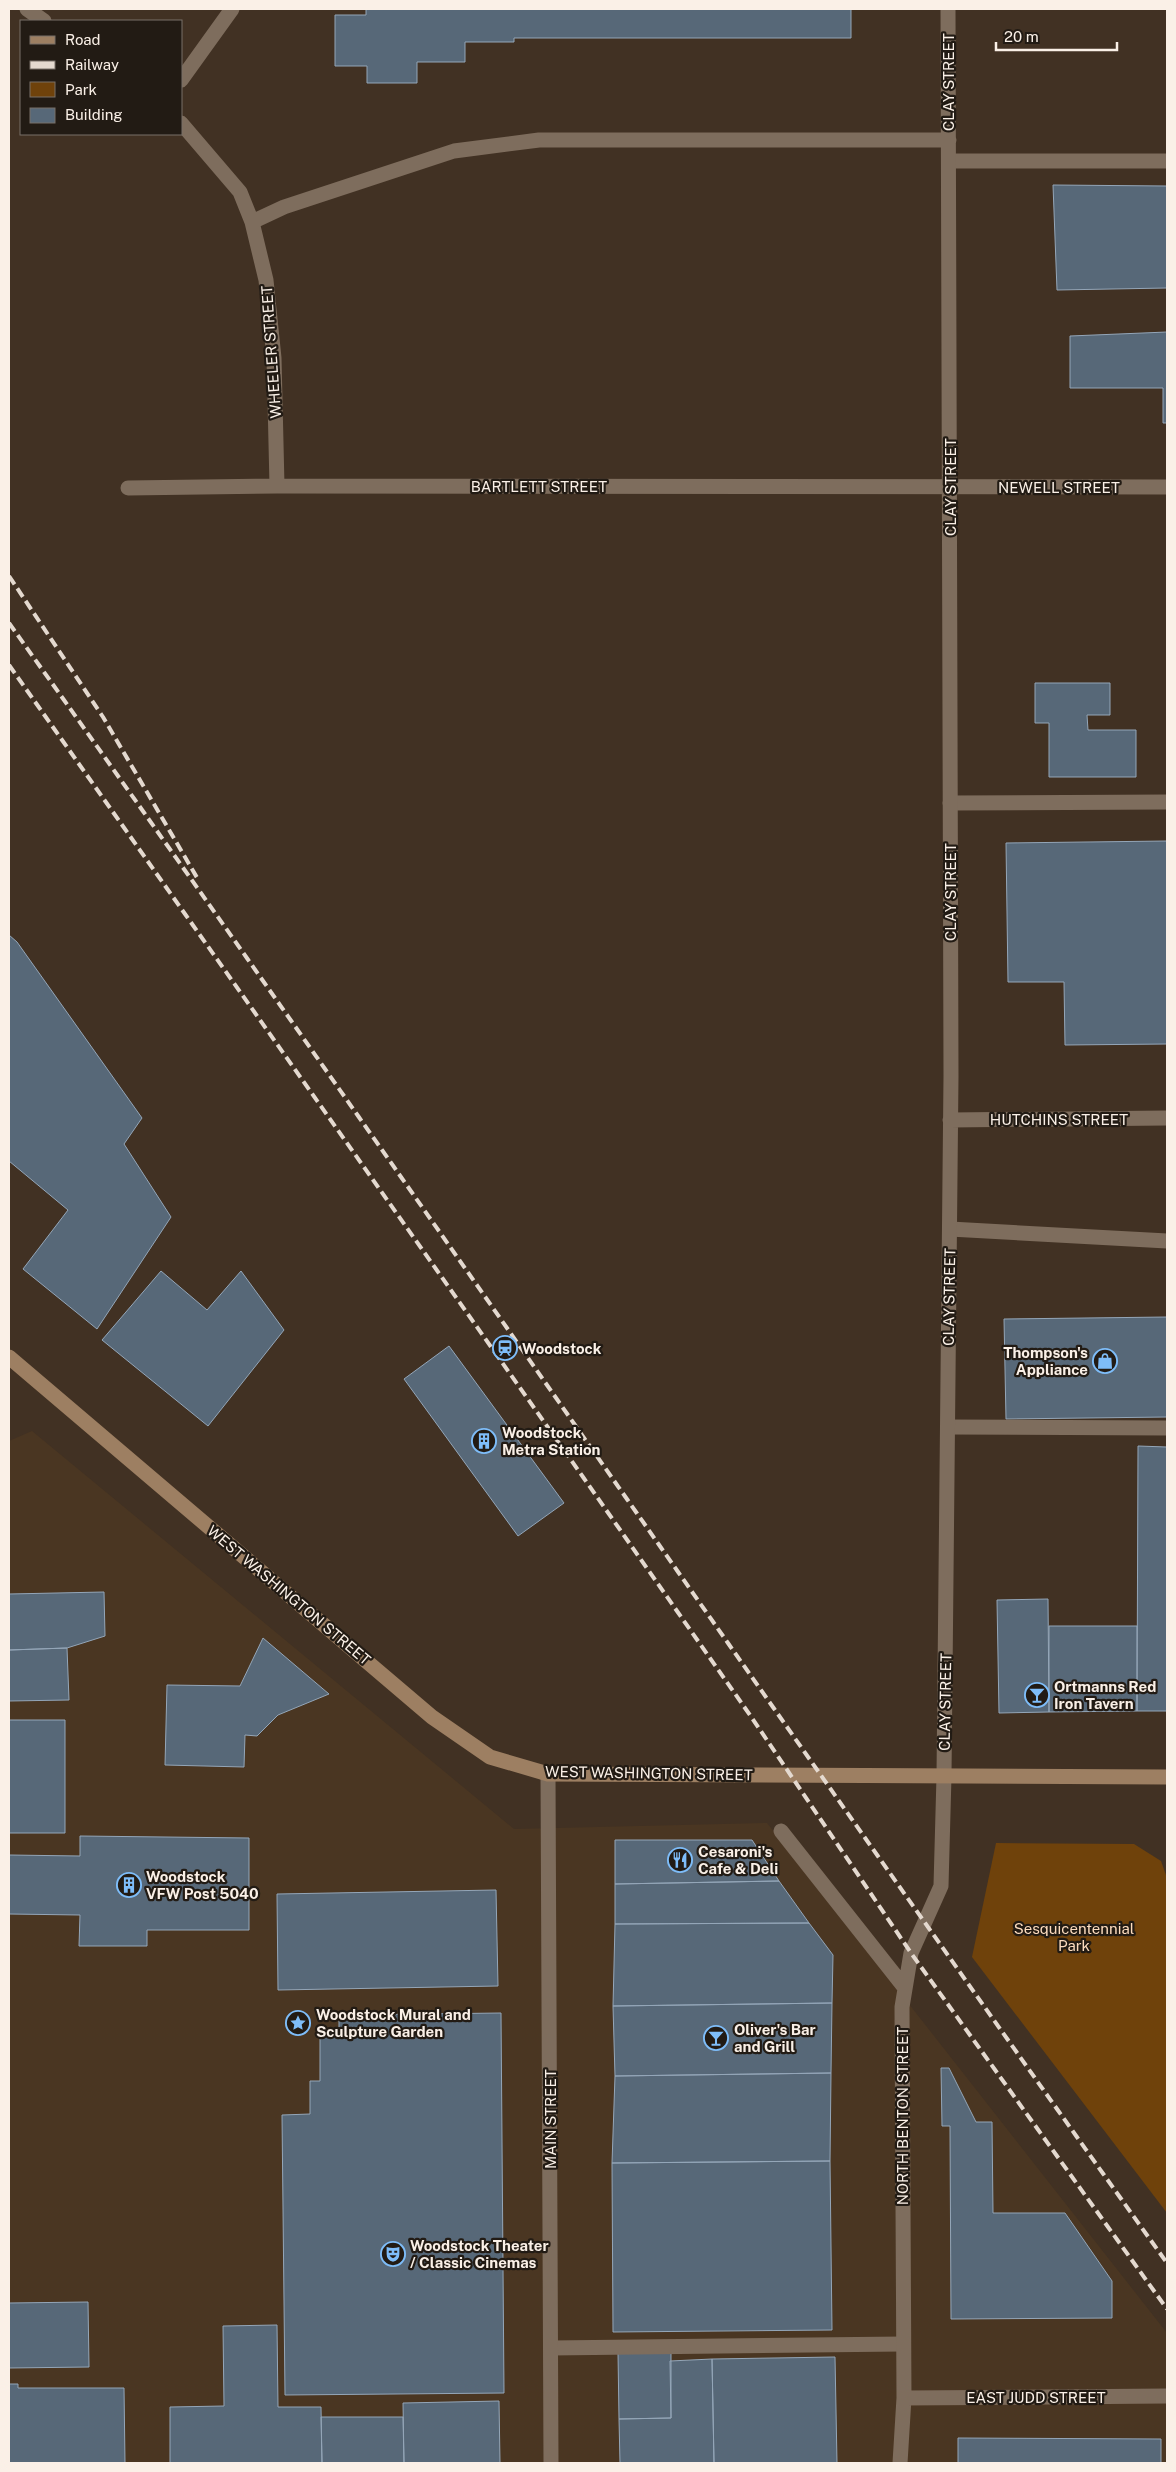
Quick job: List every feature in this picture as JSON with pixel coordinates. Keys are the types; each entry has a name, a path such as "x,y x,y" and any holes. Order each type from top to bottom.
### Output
{"main road":[{"name":"WEST WASHINGTON STREET","path":"9,1357 432,1717 490,1757 548,1774 1167,1777"}],"street":[{"path":"27,9 43,20"},
{"path":"182,79 232,9"},
{"name":"CLAY STREET","path":"944,1776 950,1229 948,9"},
{"name":"WHEELER STREET","path":"182,124 240,192 252,222 266,280 274,358 278,486"},
{"path":"252,222 284,207 454,150 539,140 949,140"},
{"path":"949,161 1167,161"},
{"name":"BARTLETT STREET","path":"128,488 278,486 950,488"},
{"name":"NEWELL STREET","path":"950,488 1167,487"},
{"path":"950,802 1167,802"},
{"name":"HUTCHINS STREET","path":"950,1120 1167,1118"},
{"path":"950,1229 1167,1241"},
{"path":"948,1427 1167,1428"},
{"name":"MAIN STREET","path":"548,1774 551,2463"},
{"name":"NORTH BENTON STREET","path":"900,2463 904,2398 902,2007 911,1952 941,1886 944,1776"},
{"path":"781,1831 905,1988"},
{"path":"551,2348 903,2344"},
{"name":"EAST JUDD STREET","path":"904,2398 1167,2396"}],"shaded area":[{"path":"32,1431 514,1829 767,1823 1167,2333 1167,2463 9,2463 9,1441"}],"green space":[{"name":"Sesquicentennial Park","path":"996,1843 1134,1844 1161,1861 1167,1878 1167,2213 972,1957"}],"building":[{"path":"366,9 851,9 851,38 514,38 514,42 465,42 465,62 417,62 417,83 367,83 367,66 335,66 335,15 366,15"},
{"path":"1053,185 1167,186 1167,288 1057,290"},
{"path":"1167,332 1167,423 1163,423 1163,388 1070,388 1070,336"},
{"path":"1035,683 1110,683 1110,715 1087,715 1088,730 1136,730 1136,777 1049,777 1049,723 1035,723"},
{"path":"1167,841 1167,1044 1065,1045 1064,982 1008,982 1006,843"},
{"path":"9,935 17,942 142,1118 124,1144 171,1217 97,1329 23,1269 68,1210 9,1161"},
{"path":"161,1271 207,1310 241,1271 284,1330 208,1426 102,1340"},
{"path":"1167,1317 1167,1417 1006,1419 1004,1319"},
{"name":"Woodstock Metra Station","path":"449,1346 564,1503 518,1536 404,1379"},
{"path":"1138,1446 1167,1447 1167,1711 1137,1711"},
{"path":"104,1592 105,1636 67,1648 9,1650 9,1594"},
{"path":"1048,1599 1049,1712 999,1713 997,1600"},
{"path":"1049,1626 1137,1626 1137,1711 1049,1712"},
{"path":"263,1638 329,1694 278,1715 257,1736 245,1735 244,1767 165,1765 167,1685 240,1686"},
{"path":"67,1648 69,1700 9,1701 9,1650"},
{"path":"9,1720 65,1720 65,1833 9,1833"},
{"name":"Woodstock VFW Post 5040","path":"80,1836 249,1838 249,1930 147,1930 147,1946 79,1946 80,1915 9,1914 9,1855 80,1856"},
{"path":"615,1840 752,1840 779,1881 615,1884"},
{"path":"779,1881 809,1923 615,1924 615,1884"},
{"path":"496,1890 498,1986 278,1990 277,1894"},
{"path":"809,1923 833,1955 832,2003 613,2006 615,1924"},
{"path":"832,2003 831,2073 615,2076 613,2006"},
{"name":"Woodstock Theater / Classic Cinemas","path":"501,2013 504,2393 285,2395 282,2115 310,2114 310,2081 320,2081 320,2031 339,2031 339,2015"},
{"path":"941,2068 949,2068 976,2122 992,2122 993,2213 1065,2213 1112,2281 1112,2318 951,2319 950,2126 942,2126"},
{"path":"831,2073 830,2161 612,2163 615,2076"},
{"path":"830,2161 832,2330 613,2332 612,2163"},
{"path":"88,2302 89,2367 9,2368 9,2303"},
{"path":"277,2325 278,2407 321,2407 322,2463 170,2463 170,2407 224,2406 223,2326"},
{"path":"618,2353 671,2353 671,2418 619,2419"},
{"path":"835,2357 837,2463 714,2463 712,2359"},
{"path":"712,2359 714,2463 620,2463 619,2419 671,2418 670,2361"},
{"path":"9,2384 18,2384 18,2388 124,2388 125,2463 9,2463"},
{"path":"499,2401 500,2463 404,2463 403,2403"},
{"path":"321,2417 403,2417 404,2463 322,2463"},
{"path":"958,2438 1161,2439 1161,2463 958,2463"}],"railway":[{"path":"9,576 103,717 199,881"},
{"path":"9,623 299,1032 876,1854 1167,2263"},
{"path":"9,665 752,1718 911,1953 1167,2309"}],"place":[{"name":"Woodstock","path":"505,1348"},
{"name":"Thompson's Appliance","path":"1105,1361"},
{"name":"Woodstock Metra Station","path":"484,1441"},
{"name":"Ortmanns Red Iron Tavern","path":"1037,1695"},
{"name":"Cesaroni's Cafe & Deli","path":"680,1860"},
{"name":"Woodstock VFW Post 5040","path":"129,1885"},
{"name":"Woodstock Mural and Sculpture Garden","path":"298,2023"},
{"name":"Oliver's Bar and Grill","path":"716,2038"},
{"name":"Woodstock Theater / Classic Cinemas","path":"393,2254"}]}
